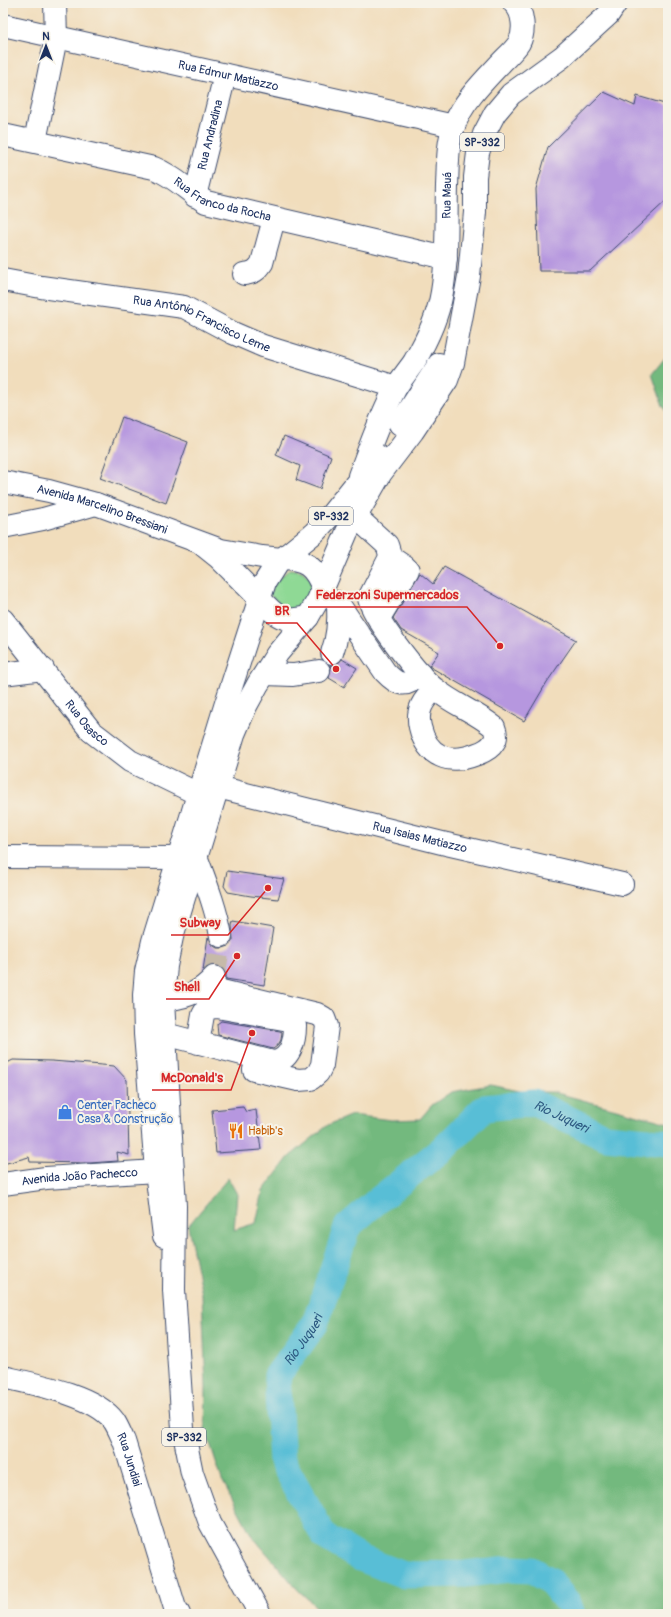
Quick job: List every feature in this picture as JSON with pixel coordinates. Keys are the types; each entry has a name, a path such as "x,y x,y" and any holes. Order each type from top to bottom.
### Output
{"street":[{"path":"35,141 56,38 55,3"},
{"name":"SP-332","path":"208,791 246,706 264,674 277,654 308,617 330,596 355,516 382,473 413,431 447,380 453,363 469,276 475,177 478,153 484,134 495,113 511,94 562,56 608,15 616,3"},
{"name":"Rua Mauá","path":"357,482 383,413 396,387 413,362 435,320 442,293 446,258 447,171 454,126 466,104 488,76 519,43 522,34 518,10"},
{"name":"Rua Edmur Matiazzo","path":"3,25 454,126"},
{"name":"Rua Andradina","path":"195,196 225,75"},
{"name":"Rua Franco da Rocha","path":"3,135 154,168 168,174 195,196 206,202 446,258"},
{"path":"244,274 252,273 258,269 262,263 274,219"},
{"name":"Rua Antônio Francisco Leme","path":"3,280 41,287 184,307 233,333 263,346 396,387"},
{"name":"SP-332","path":"174,1290 165,1244 156,1171 145,1034 144,995 146,971 154,941 188,857 208,791 265,582 277,563 314,533 330,516 382,451 457,336"},
{"name":"Avenida Marcelino Bressiani","path":"3,482 49,491 96,504 221,550 282,558"},
{"path":"11,525 42,507 47,500 49,491"},
{"path":"11,525 64,514 96,504"},
{"path":"282,558 302,561 310,566 320,578 330,596 392,680 401,684 428,682 389,635 369,603 369,598 390,557 387,545 355,516"},
{"path":"199,542 219,558 274,614 291,620 308,617"},
{"path":"330,596 338,619 335,643 332,653"},
{"name":"Rua Osasco","path":"3,620 91,732 130,761 208,791"},
{"path":"3,674 43,669"},
{"path":"264,674 293,675 319,671"},
{"name":"Rua Isaias Matiazzo","path":"208,791 622,884"},
{"path":"3,857 188,857 211,896 221,936"},
{"name":"SP-332","path":"188,857 166,966 163,1001 176,1206 174,1290 183,1429 192,1473 210,1523 260,1614"},
{"path":"163,1001 193,994 209,982 317,1014 324,1018 327,1026 322,1065 318,1073 311,1079 298,1080 255,1070 248,1067 244,1062 242,1055"},
{"path":"165,1034 198,1043 242,1055 273,1062 284,1060 294,1039 295,1026 294,1023 289,1020 217,1006 211,1007 207,1008 203,1015 198,1043"},
{"name":"Avenida João Pachecco","path":"3,1184 46,1178 156,1171"},
{"name":"Rua Jundiai","path":"3,1376 62,1391 98,1408 114,1421 124,1441 175,1612"},
{"path":"237,1573 275,1614"}],"green space":[{"path":"668,354 668,413 663,406 652,374"},
{"path":"290,569 302,571 310,578 311,589 304,606 288,612 269,594 277,580"},
{"path":"491,1085 524,1092 553,1092 668,1123 668,1614 324,1614 298,1590 252,1536 222,1480 205,1428 206,1388 202,1295 188,1226 228,1178 237,1194 234,1230 256,1223 263,1191 289,1157 328,1125 352,1115 391,1120 420,1119 432,1105 451,1092"}],"building":[{"path":"604,92 635,106 637,96 668,105 668,199 590,271 539,271 536,189 548,147"},
{"path":"122,417 188,442 166,503 100,478"},
{"path":"284,436 331,456 320,489 296,480 300,466 276,455"},
{"path":"444,567 576,640 547,682 524,721 429,666 439,652 401,630 393,618 420,573 433,584"},
{"path":"342,659 357,668 344,687 329,678 331,669 330,665 335,665"},
{"path":"227,871 284,879 278,899 228,892 224,886"},
{"path":"233,921 273,928 264,985 226,979 226,973 223,968 217,965 210,965 203,970 208,937 211,944 217,948 229,946 233,940"},
{"path":"221,1021 280,1031 282,1032 281,1040 273,1049 218,1035 217,1024"},
{"name":"Center Pacheco Casa & Construção","path":"13,1060 52,1061 114,1066 127,1080 129,1155 117,1152 118,1161 90,1163 30,1162 29,1157 3,1164 3,1065"},
{"name":"Habib's","path":"243,1107 246,1112 256,1110 261,1150 216,1153 212,1110"}],"waterway":[{"name":"Rio Juqueri","path":"572,1614 568,1603 549,1580 532,1570 510,1569 465,1574 404,1575 360,1558 324,1536 282,1461 277,1376 315,1324 347,1227 446,1146 484,1108 534,1103 606,1137 668,1143"}],"tunnel":[{"path":"214,977 221,936"}],"place":[{"name":"Federzoni Supermercados","path":"500,646"},
{"name":"BR","path":"336,669"},
{"name":"Subway","path":"268,888"},
{"name":"Shell","path":"237,956"},
{"name":"McDonald's","path":"252,1033"},
{"name":"Center Pacheco Casa & Construção","path":"65,1112"},
{"name":"Habib's","path":"236,1131"}]}
